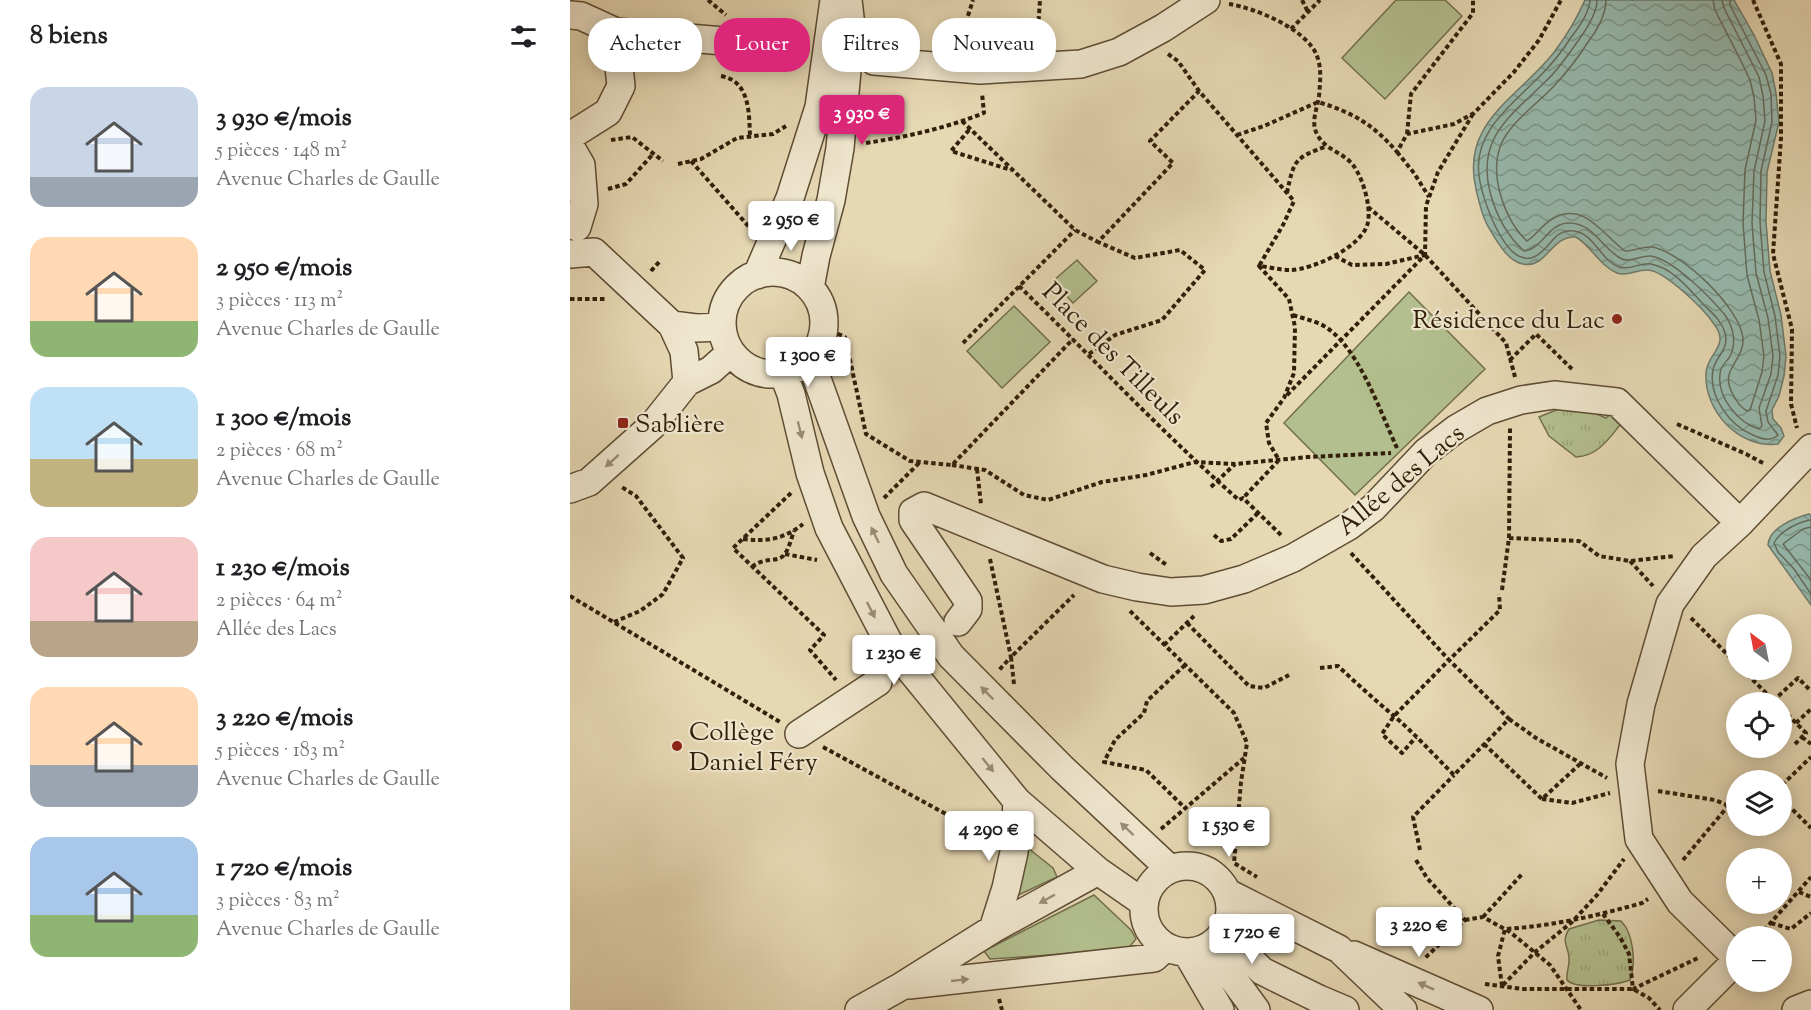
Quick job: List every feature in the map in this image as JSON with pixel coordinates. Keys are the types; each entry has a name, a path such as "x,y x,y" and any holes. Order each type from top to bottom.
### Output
{"street":[{"path":"758,275 790,198 819,107 834,0"},
{"path":"810,288 831,200 840,148 851,26 848,0"},
{"path":"1056,65 1081,64 1119,52 1206,0"},
{"path":"570,15 588,19"},
{"path":"577,227 584,204 581,165 574,137 608,112 621,86 620,72"},
{"path":"570,254 594,252 672,325 684,351 687,382"},
{"path":"771,272 786,273 799,279 810,288 819,301 824,315 824,328 819,346 810,359 798,368 783,374 754,371 741,363 731,352 722,327 724,310 731,294 742,282 771,272"},
{"path":"672,325 696,328 722,327"},
{"path":"580,486 652,426 687,382 711,370 731,352"},
{"path":"810,359 866,516 894,574 951,656 1062,768 1170,869"},
{"path":"783,374 810,473 829,528 890,645 1017,801 1098,871 1144,903"},
{"name":"Allée des Lacs","path":"958,622 968,609 968,601 913,520 913,512 924,507 1099,577 1137,587 1171,592 1204,590 1244,579 1300,554 1337,533 1373,508 1426,452 1456,429 1487,411 1515,401 1554,395 1617,402 1740,523"},
{"path":"1726,948 1680,902 1639,839 1630,764 1641,704 1670,604 1704,556 1740,523 1808,452"},
{"path":"799,734 878,682"},
{"path":"993,929 1014,852 1017,801"},
{"path":"902,986 1154,958 1197,945 1230,921 1231,907 1228,893 1221,881 1211,872 1184,865 1170,869 1157,877 1148,889 1144,903 1144,918 1150,932 1160,943 1197,945 1262,971 1345,1010"},
{"path":"859,1010 993,929 1098,871"},
{"path":"1228,893 1339,949 1479,1010"},
{"path":"1197,945 1220,1010"},
{"path":"1197,945 1256,1010"},
{"path":"1339,949 1403,1010"},
{"path":"1687,1010 1726,963"},
{"path":"1796,1010 1811,1004"}],"path":[{"path":"1039,18 1040,0"},
{"path":"1206,0 1254,10 1305,39 1316,53 1320,68 1314,127 1327,146 1352,164 1368,201 1368,224 1354,242 1323,264 1292,270 1258,266"},
{"path":"1302,0 1308,12"},
{"path":"1291,29 1320,0"},
{"path":"1397,152 1407,134 1411,94 1473,13 1473,0"},
{"path":"1279,460 1269,443 1266,423 1284,398 1425,255 1426,206 1438,172 1474,113 1514,72 1539,40 1561,0"},
{"path":"1753,0 1781,64 1780,138 1773,254 1792,329 1791,404 1808,452"},
{"path":"1146,37 1178,61 1199,91 1294,201 1283,225 1258,266"},
{"path":"721,76 730,78 741,86 748,105 750,136"},
{"path":"1098,242 1173,163 1150,141 1199,91"},
{"path":"1237,135 1264,126 1318,102 1342,109 1381,134 1414,172 1430,197"},
{"path":"1407,134 1454,124 1474,113"},
{"path":"840,148 898,138 962,121 1075,230 1135,258 1180,250 1205,270 1162,320 1115,335 1089,354"},
{"path":"678,164 701,159 736,138 773,134 789,124 814,125"},
{"path":"969,129 951,151 1012,170"},
{"path":"574,137 599,142 632,137 663,161"},
{"path":"1287,193 1292,170 1301,156 1327,146"},
{"path":"582,180 605,189 626,184 653,154"},
{"path":"691,161 748,226 771,245"},
{"path":"1368,206 1425,255 1506,343 1515,401 1509,538 1500,610 1394,716 1382,734 1402,753 1416,737"},
{"name":"Place des Tilleuls","path":"963,343 1075,230"},
{"path":"1335,256 1352,265 1386,264 1425,255"},
{"path":"1258,266 1289,299 1296,327 1294,374 1284,398"},
{"name":"Place des Tilleuls","path":"1019,286 1195,462 1239,500 1243,498 1300,554"},
{"path":"824,328 845,337 866,434 910,461 985,470 1024,495 1048,500 1102,482 1146,475 1195,462 1235,464 1399,452 1353,354 1342,340 1321,324 1293,315"},
{"path":"1510,360 1536,334 1588,384 1598,399"},
{"path":"952,465 1073,339"},
{"path":"1674,423 1746,454 1785,476"},
{"path":"1243,498 1279,460"},
{"path":"866,516 919,462"},
{"path":"1210,487 1235,464"},
{"path":"977,469 983,531 1011,657"},
{"path":"810,473 733,548 824,635 810,650 852,700"},
{"path":"580,486 618,485 636,496 683,558 663,594 640,611 614,622"},
{"path":"742,539 776,540 794,531 822,508"},
{"path":"1214,535 1221,541 1231,539 1258,513"},
{"path":"752,567 759,561 778,560 785,554 794,531"},
{"path":"1337,533 1344,546 1449,660 1509,718 1536,738 1598,774 1633,787 1715,800 1726,805"},
{"path":"1509,538 1578,541 1599,555 1630,561 1659,559 1714,547"},
{"path":"983,688 1011,657 1099,577 1107,589 1233,712 1247,743 1234,863 1262,880"},
{"path":"1164,645 1203,608 1204,590"},
{"path":"1187,623 1249,686 1264,688 1289,675"},
{"path":"1185,665 1147,701 1144,713 1114,740 1104,762 1146,770 1185,808"},
{"path":"1320,668 1338,666 1382,708 1394,716 1454,775"},
{"path":"1783,692 1798,678 1811,691"},
{"path":"1753,680 1765,692"},
{"path":"1796,723 1811,709"},
{"path":"1420,850 1413,817 1509,718"},
{"path":"1792,719 1806,733 1793,746"},
{"path":"1802,736 1811,744"},
{"path":"1484,744 1542,799 1572,803 1633,787"},
{"path":"1792,775 1811,757"},
{"path":"1143,844 1245,758"},
{"path":"1542,799 1580,764"},
{"path":"1505,929 1572,922 1642,903 1667,883 1690,851 1726,808"},
{"path":"1792,809 1811,828"},
{"path":"1505,929 1498,956 1502,986 1534,952 1572,922 1597,895 1639,839"},
{"path":"1416,860 1426,878 1465,920"},
{"path":"1484,917 1523,873"},
{"path":"1769,926 1811,877"},
{"path":"1799,892 1811,897"},
{"path":"1772,923 1791,929 1811,913"},
{"path":"1603,914 1629,954 1633,990 1726,957"},
{"path":"1417,965 1465,920 1484,917 1505,929 1550,966 1564,989 1581,1010"}],"green space":[{"path":"1396,0 1445,0 1462,16 1385,99 1342,58"},
{"path":"1077,260 1097,281 1073,303 1053,281"},
{"path":"1409,292 1485,369 1355,495 1284,423"},
{"path":"1014,306 1050,342 1002,388 967,351"},
{"path":"1561,408 1592,412 1606,418 1614,410 1624,420 1598,449 1576,457 1549,436 1539,417"},
{"path":"1028,848 1053,868 1057,877 1012,898 1022,850"},
{"path":"1094,895 1131,930 1136,939 1127,950 990,959 984,951"},
{"path":"1599,920 1621,921 1629,933 1633,949 1630,980 1597,986 1572,983 1567,980 1569,961 1565,942 1566,934 1569,929"}],"water":[{"path":"1585,0 1734,0 1772,73 1779,122 1767,172 1766,222 1770,271 1781,315 1786,356 1779,396 1772,410 1773,419 1781,428 1784,436 1778,444 1764,444 1738,434 1718,414 1711,401 1706,373 1707,366 1719,344 1719,332 1702,309 1674,284 1648,270 1617,273 1606,266 1576,237 1561,241 1538,262 1523,264 1512,259 1503,250 1484,219 1476,189 1473,165 1477,145 1496,112 1555,51 1572,26"},
{"path":"1811,515 1811,605 1768,545 1769,539 1777,529 1796,518"}],"tunnel":[{"path":"878,682 956,623"}],"place":[{"name":"Résidence du Lac","path":"1617,319"},
{"name":"Sablière","path":"623,423"},
{"name":"Collège Daniel Féry","path":"677,746"}]}
